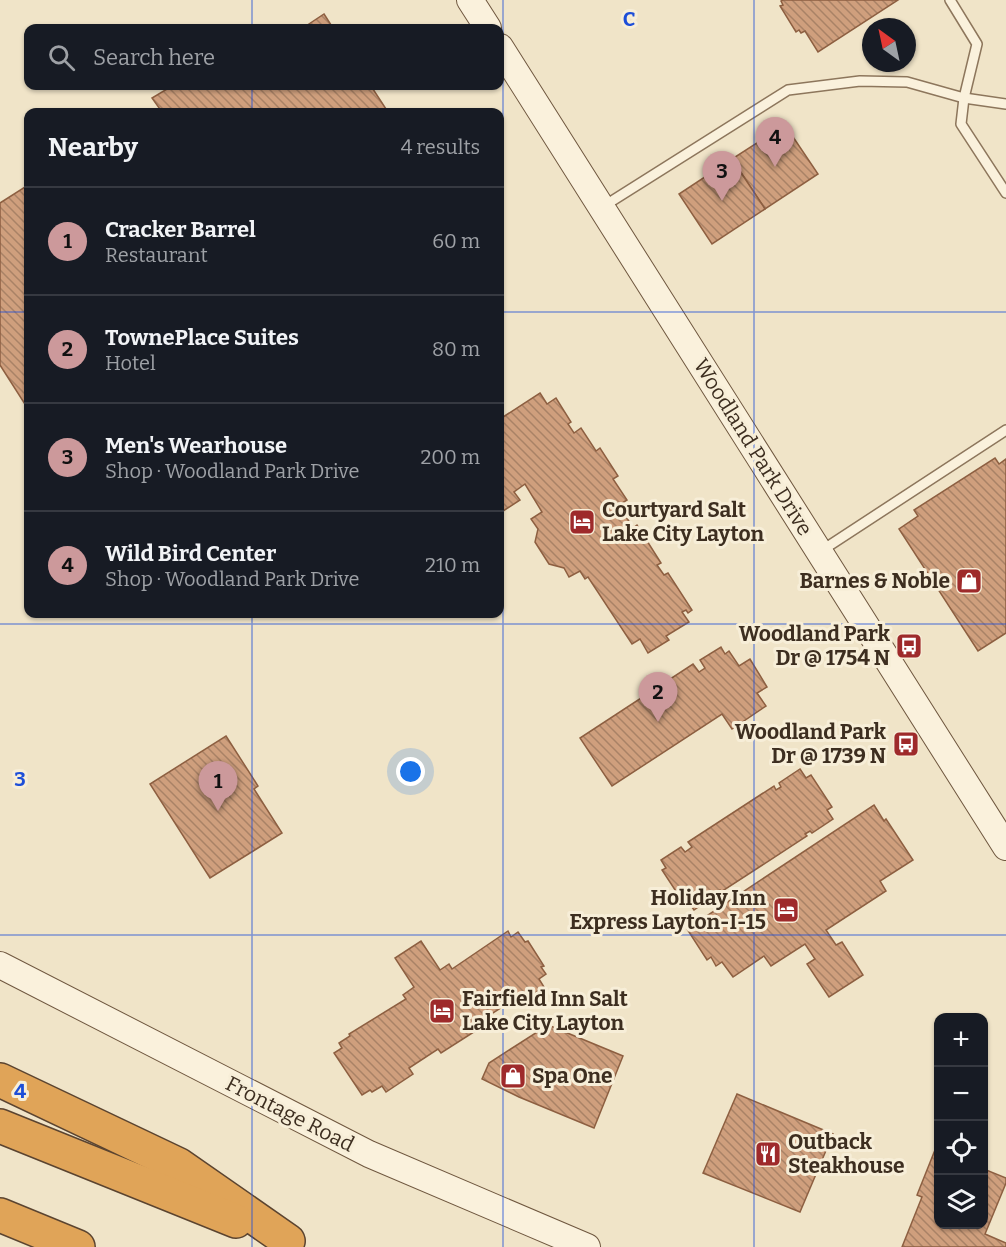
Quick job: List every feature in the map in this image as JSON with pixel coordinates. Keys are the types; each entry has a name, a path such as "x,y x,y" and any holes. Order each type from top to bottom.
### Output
{"highway":[{"path":"0,1080 179,1165 295,1244"},
{"path":"0,1126 295,1244"},
{"path":"0,1215 78,1247"}],"street":[{"path":"470,0 485,24"},
{"name":"Woodland Park Drive","path":"504,53 1006,847"},
{"name":"Frontage Road","path":"0,965 369,1154 587,1247"}],"lane":[{"path":"950,0 977,44 964,98 961,124 1006,193"},
{"path":"601,208 788,90 860,81 907,82 964,98 1006,104"},
{"path":"819,552 1006,430"}],"building":[{"path":"898,0 870,18 862,18 862,23 818,52 805,31 796,32 780,6 783,5 781,1"},
{"path":"324,14 330,24 309,24"},
{"path":"165,90 374,90 385,108 159,108 152,98"},
{"path":"785,125 818,174 765,209 732,159"},
{"path":"732,159 765,209 712,244 679,194"},
{"path":"24,188 24,403 0,365 0,203"},
{"name":"Courtyard Salt Lake City Layton","path":"540,393 547,404 556,398 571,422 568,424 574,433 581,428 596,451 600,448 618,476 613,479 627,500 619,505 633,528 637,525 661,563 657,565 664,575 668,573 692,610 688,613 686,610 682,612 689,622 666,636 669,640 648,653 640,639 632,644 588,577 585,579 580,571 569,577 564,568 549,564 535,542 538,529 531,519 542,512 525,484 514,492 520,500 504,510 504,416"},
{"name":"Barnes & Noble","path":"995,458 999,464 1006,459 1006,633 978,651 899,529 918,516 914,510"},
{"path":"721,647 725,654 729,651 739,666 750,659 767,687 757,693 766,706 732,729 722,714 612,786 580,738 693,664 699,672 705,668 700,660"},
{"path":"226,736 258,786 254,789 282,833 210,878 150,784"},
{"path":"800,769 806,778 811,775 832,807 827,810 833,819 812,833 810,831 805,834 807,836 721,892 720,890 713,894 714,896 694,910 689,903 685,905 662,870 666,868 661,860 681,847 685,852 692,847 688,842 774,786 776,790 781,787 779,783"},
{"name":"Holiday Inn Express Layton-I-15","path":"874,805 913,860 880,881 886,891 826,930 836,945 842,942 863,975 829,997 807,964 815,959 805,944 771,966 764,956 733,977 722,962 716,966 711,957 707,960 687,929"},
{"name":"Fairfield Inn Salt Lake City Layton","path":"508,931 511,937 518,932 525,942 528,941 544,966 541,967 546,974 539,979 544,987 518,1004 515,999 485,1018 488,1023 441,1053 438,1049 409,1068 413,1074 386,1092 382,1086 362,1095 334,1053 342,1048 339,1043 350,1036 349,1034 406,999 403,995 414,987 395,958 421,941 440,970 449,964 452,969"},
{"path":"548,1025 623,1056 594,1128 482,1079 489,1063"},
{"name":"Outback Steakhouse","path":"737,1094 833,1134 800,1212 703,1173"},
{"path":"934,1152 934,1229 987,1229 985,1234 1006,1243 1006,1247 902,1247 922,1197 917,1195"},
{"path":"988,1171 1006,1178 988,1227"}],"place":[{"name":"Wild Bird Center","path":"775,167"},
{"name":"Men's Wearhouse","path":"722,201"},
{"name":"Courtyard Salt Lake City Layton","path":"582,522"},
{"name":"Barnes & Noble","path":"969,581"},
{"name":"Woodland Park Dr @ 1754 N","path":"909,646"},
{"name":"TownePlace Suites","path":"658,722"},
{"name":"Woodland Park Dr @ 1739 N","path":"906,744"},
{"name":"Cracker Barrel","path":"218,811"},
{"name":"Holiday Inn Express Layton-I-15","path":"786,910"},
{"name":"Fairfield Inn Salt Lake City Layton","path":"442,1011"},
{"name":"Spa One","path":"513,1076"},
{"name":"Outback Steakhouse","path":"768,1154"}]}
